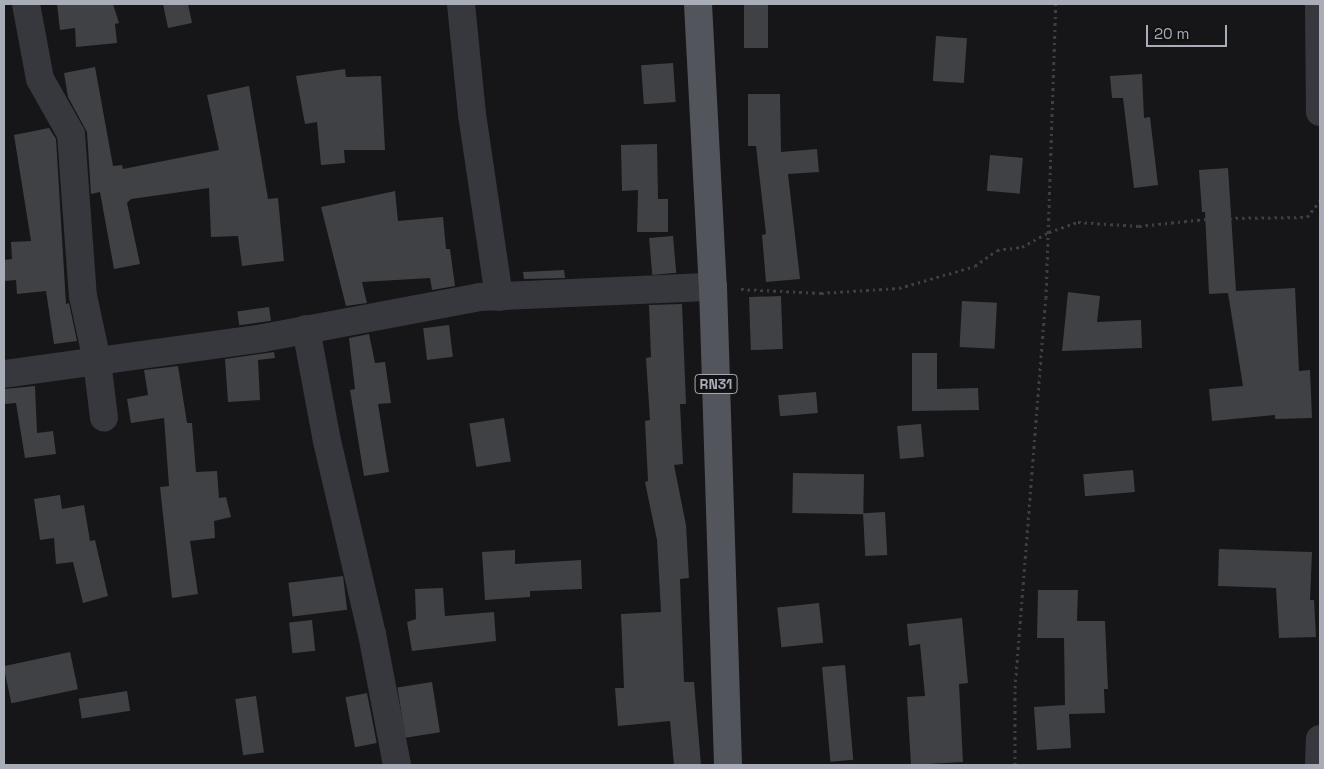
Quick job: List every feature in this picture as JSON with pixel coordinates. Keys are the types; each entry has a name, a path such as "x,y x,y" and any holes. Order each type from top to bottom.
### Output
{"main road":[{"name":"RN31","path":"698,4 713,287 728,765"}],"street":[{"path":"26,4 40,79 71,134 83,296 98,361 104,418"},
{"path":"461,4 472,114 499,297"},
{"path":"1319,4 1320,112"},
{"path":"4,374 306,329 480,297 713,287"},
{"path":"306,329 326,441 372,634 397,765"},
{"path":"1319,765 1320,739"}],"path":[{"path":"1015,765 1015,688 1049,232 1056,4"},
{"path":"713,287 822,293 899,288 975,266 997,250 1022,247 1049,232 1078,222 1139,226 1216,218 1307,217 1320,201"}],"building":[{"path":"57,4 113,4 119,23 115,24 117,43 76,47 75,28 60,30"},
{"path":"163,4 188,4 192,23 168,28"},
{"path":"744,4 768,4 768,48 744,48"},
{"path":"936,36 967,38 964,83 933,81"},
{"path":"673,63 676,102 644,104 641,65"},
{"path":"95,67 113,166 122,165 123,169 219,150 207,95 249,86 268,199 278,198 284,261 242,266 238,236 211,237 209,188 131,199 127,203 140,264 114,269 100,192 91,194 87,132 68,97 64,73"},
{"path":"345,69 346,77 381,76 385,150 344,150 345,163 321,165 317,122 305,124 296,76"},
{"path":"1142,74 1144,118 1150,117 1158,185 1134,188 1123,98 1112,98 1110,76"},
{"path":"748,94 780,94 781,152 817,149 819,172 788,174 800,279 766,282 762,235 766,234 756,146 748,146"},
{"path":"49,128 56,139 66,304 69,303 77,341 54,344 46,291 17,294 16,280 4,281 4,260 12,259 11,242 31,241 14,135"},
{"path":"657,144 658,199 668,199 668,232 637,232 638,190 622,191 621,145"},
{"path":"990,155 1023,158 1020,194 987,191"},
{"path":"1228,168 1236,291 1295,288 1299,371 1310,370 1312,418 1275,419 1275,415 1212,421 1209,389 1243,386 1228,293 1209,294 1205,212 1202,212 1199,170"},
{"path":"395,191 398,221 443,217 446,249 450,249 455,286 432,290 430,278 362,282 367,303 346,306 321,207"},
{"path":"673,236 676,273 652,275 649,238"},
{"path":"564,270 565,278 524,279 523,272"},
{"path":"1068,292 1100,296 1097,322 1141,320 1142,348 1062,351"},
{"path":"781,296 783,349 751,350 749,297"},
{"path":"962,301 997,303 995,349 960,347"},
{"path":"682,304 686,404 680,404 683,464 674,465 686,525 689,578 680,579 684,682 694,682 701,765 674,765 670,721 618,726 615,688 624,688 621,614 661,612 657,540 645,482 648,481 645,421 650,420 646,358 651,357 649,305"},
{"path":"269,307 271,321 239,325 237,311"},
{"path":"449,325 453,357 427,360 423,328"},
{"path":"369,334 375,363 385,362 391,403 378,404 389,472 364,476 350,390 355,389 349,338"},
{"path":"274,352 275,358 258,360 260,400 228,402 225,359"},
{"path":"912,353 937,353 937,389 978,388 979,410 912,411"},
{"path":"178,366 187,423 192,423 196,472 217,471 219,498 226,497 231,517 214,521 215,538 190,541 198,594 172,598 160,487 169,486 164,418 131,423 127,399 148,395 144,370"},
{"path":"35,386 37,433 53,431 56,454 25,458 16,403 4,404 4,389"},
{"path":"816,392 818,413 780,416 778,395"},
{"path":"504,418 511,461 476,467 469,423"},
{"path":"921,424 924,457 900,459 897,426"},
{"path":"1133,470 1135,492 1085,496 1083,474"},
{"path":"793,473 864,474 863,514 792,513"},
{"path":"60,495 62,509 84,505 90,541 95,540 108,596 83,603 73,562 56,564 54,538 40,540 34,499"},
{"path":"885,512 887,555 865,556 863,513"},
{"path":"1219,549 1312,552 1310,600 1314,600 1316,637 1279,638 1276,588 1218,586"},
{"path":"515,550 515,564 581,560 582,589 530,591 530,597 485,600 482,552"},
{"path":"343,576 347,610 293,616 288,583"},
{"path":"443,588 445,616 494,612 496,641 412,651 407,622 416,619 415,589"},
{"path":"1038,590 1078,590 1077,621 1105,621 1108,689 1104,689 1105,713 1069,714 1071,748 1037,750 1034,707 1065,705 1064,638 1037,638"},
{"path":"819,603 823,643 781,647 777,607"},
{"path":"962,618 968,683 959,684 963,762 911,765 907,697 925,696 920,644 909,646 907,624"},
{"path":"312,620 315,651 292,653 289,622"},
{"path":"70,652 78,689 11,703 4,666"},
{"path":"845,665 853,760 830,762 822,667"},
{"path":"432,682 440,732 405,738 397,687"},
{"path":"127,691 130,711 82,718 79,699"},
{"path":"367,693 377,743 355,747 345,697"},
{"path":"256,696 264,752 243,755 235,699"}]}
